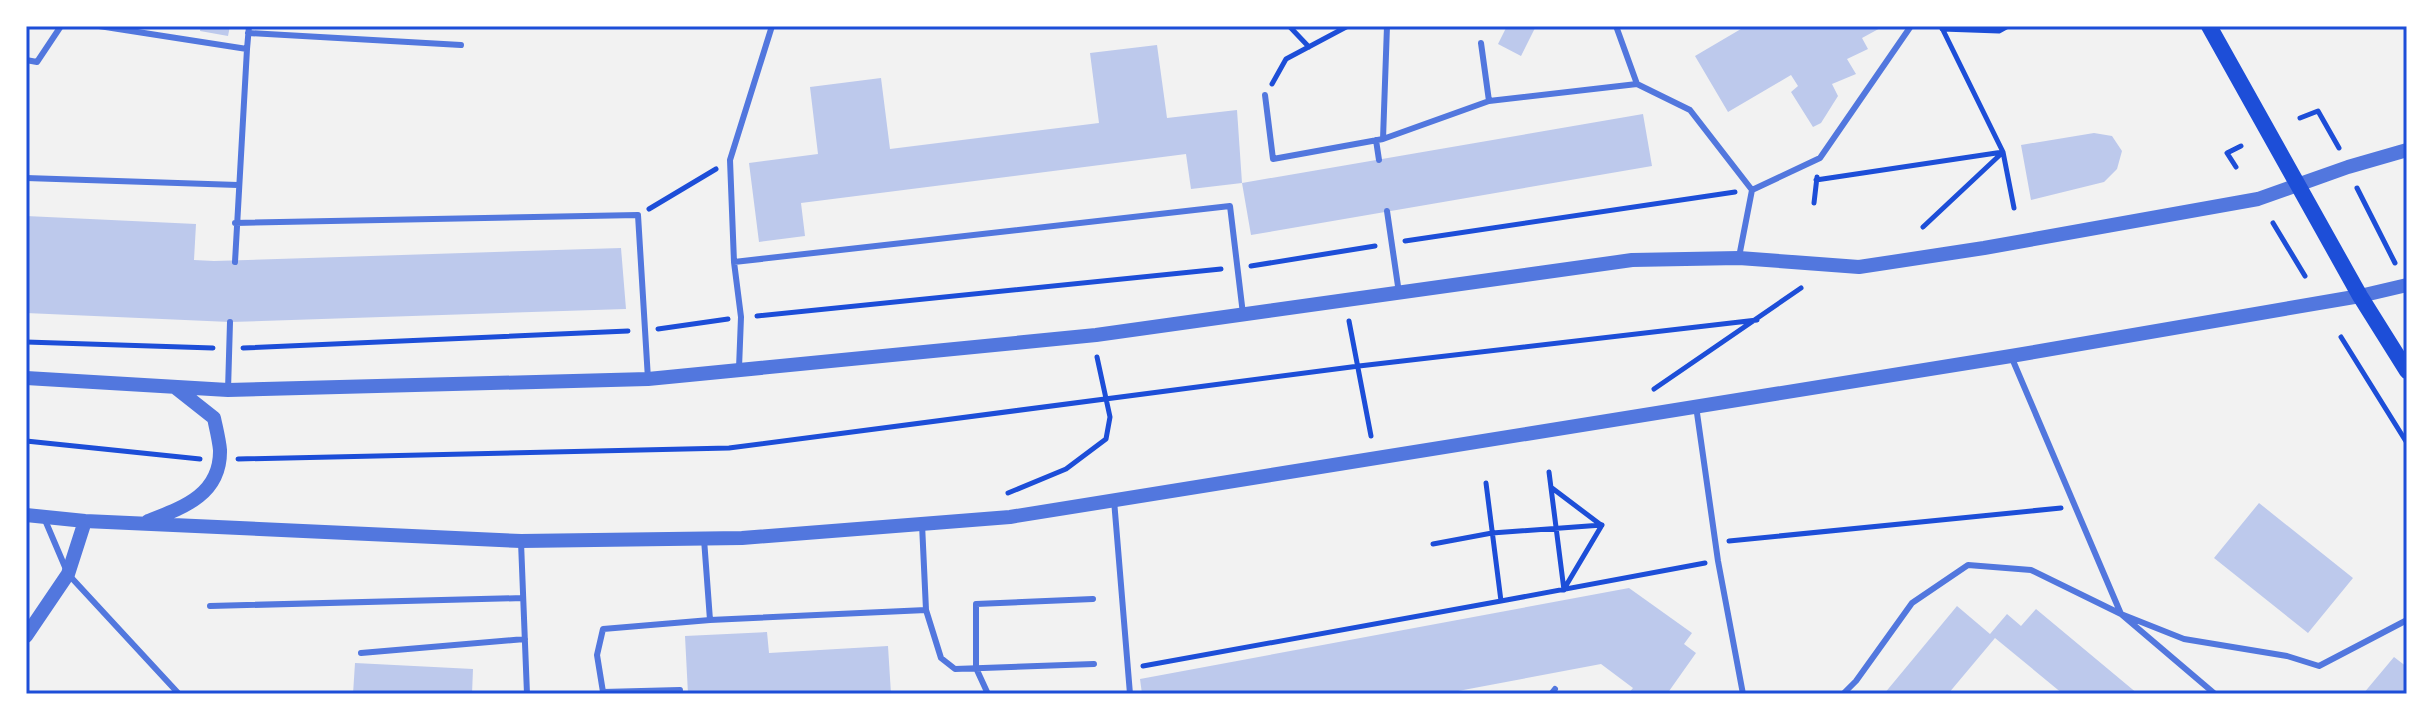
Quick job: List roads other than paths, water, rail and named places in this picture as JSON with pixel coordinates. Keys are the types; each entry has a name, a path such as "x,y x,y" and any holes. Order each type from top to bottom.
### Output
{"main road":[{"path":"2209,26 2360,296 2407,371"}],"street":[{"path":"26,378 228,390 648,379 1096,335 1632,260 1739,258 1859,267 2258,199 2407,150"},
{"path":"26,515 85,521 521,541 704,539 1010,517 2011,356 2360,296 2407,285"},
{"path":"144,523 192,504 212,483 218,461 220,452 214,418 176,388"},
{"path":"26,636 68,574 85,521"}],"lane":[{"path":"26,60 37,62 61,26"},
{"path":"99,26 247,49"},
{"path":"739,371 741,317 734,262 730,160 772,26"},
{"path":"1379,160 1387,26"},
{"path":"1616,26 1637,84"},
{"path":"1752,190 1820,158 1911,26"},
{"path":"235,262 248,29 461,45"},
{"path":"1481,43 1489,101"},
{"path":"1265,95 1273,159 1380,140 1489,101 1637,84 1690,110 1752,190 1739,258"},
{"path":"26,178 238,185"},
{"path":"734,262 1230,206 1243,314"},
{"path":"1387,211 1399,293"},
{"path":"235,223 638,215 648,379"},
{"path":"228,390 230,322"},
{"path":"2011,356 2121,614 2215,694"},
{"path":"1696,406 1718,561 1743,694"},
{"path":"1114,500 1130,694"},
{"path":"43,517 68,574 179,694"},
{"path":"922,524 926,610 941,658 955,669 1094,664"},
{"path":"704,539 710,620"},
{"path":"521,541 527,694"},
{"path":"1843,694 1856,681 1912,603 1968,565 2031,570 2121,614 2184,639 2287,656 2319,666 2407,620"},
{"path":"210,606 523,598"},
{"path":"988,694 976,668 976,604 1093,599"},
{"path":"680,690 603,692 597,655 603,629 710,620 926,610"},
{"path":"361,653 525,639"}]}
